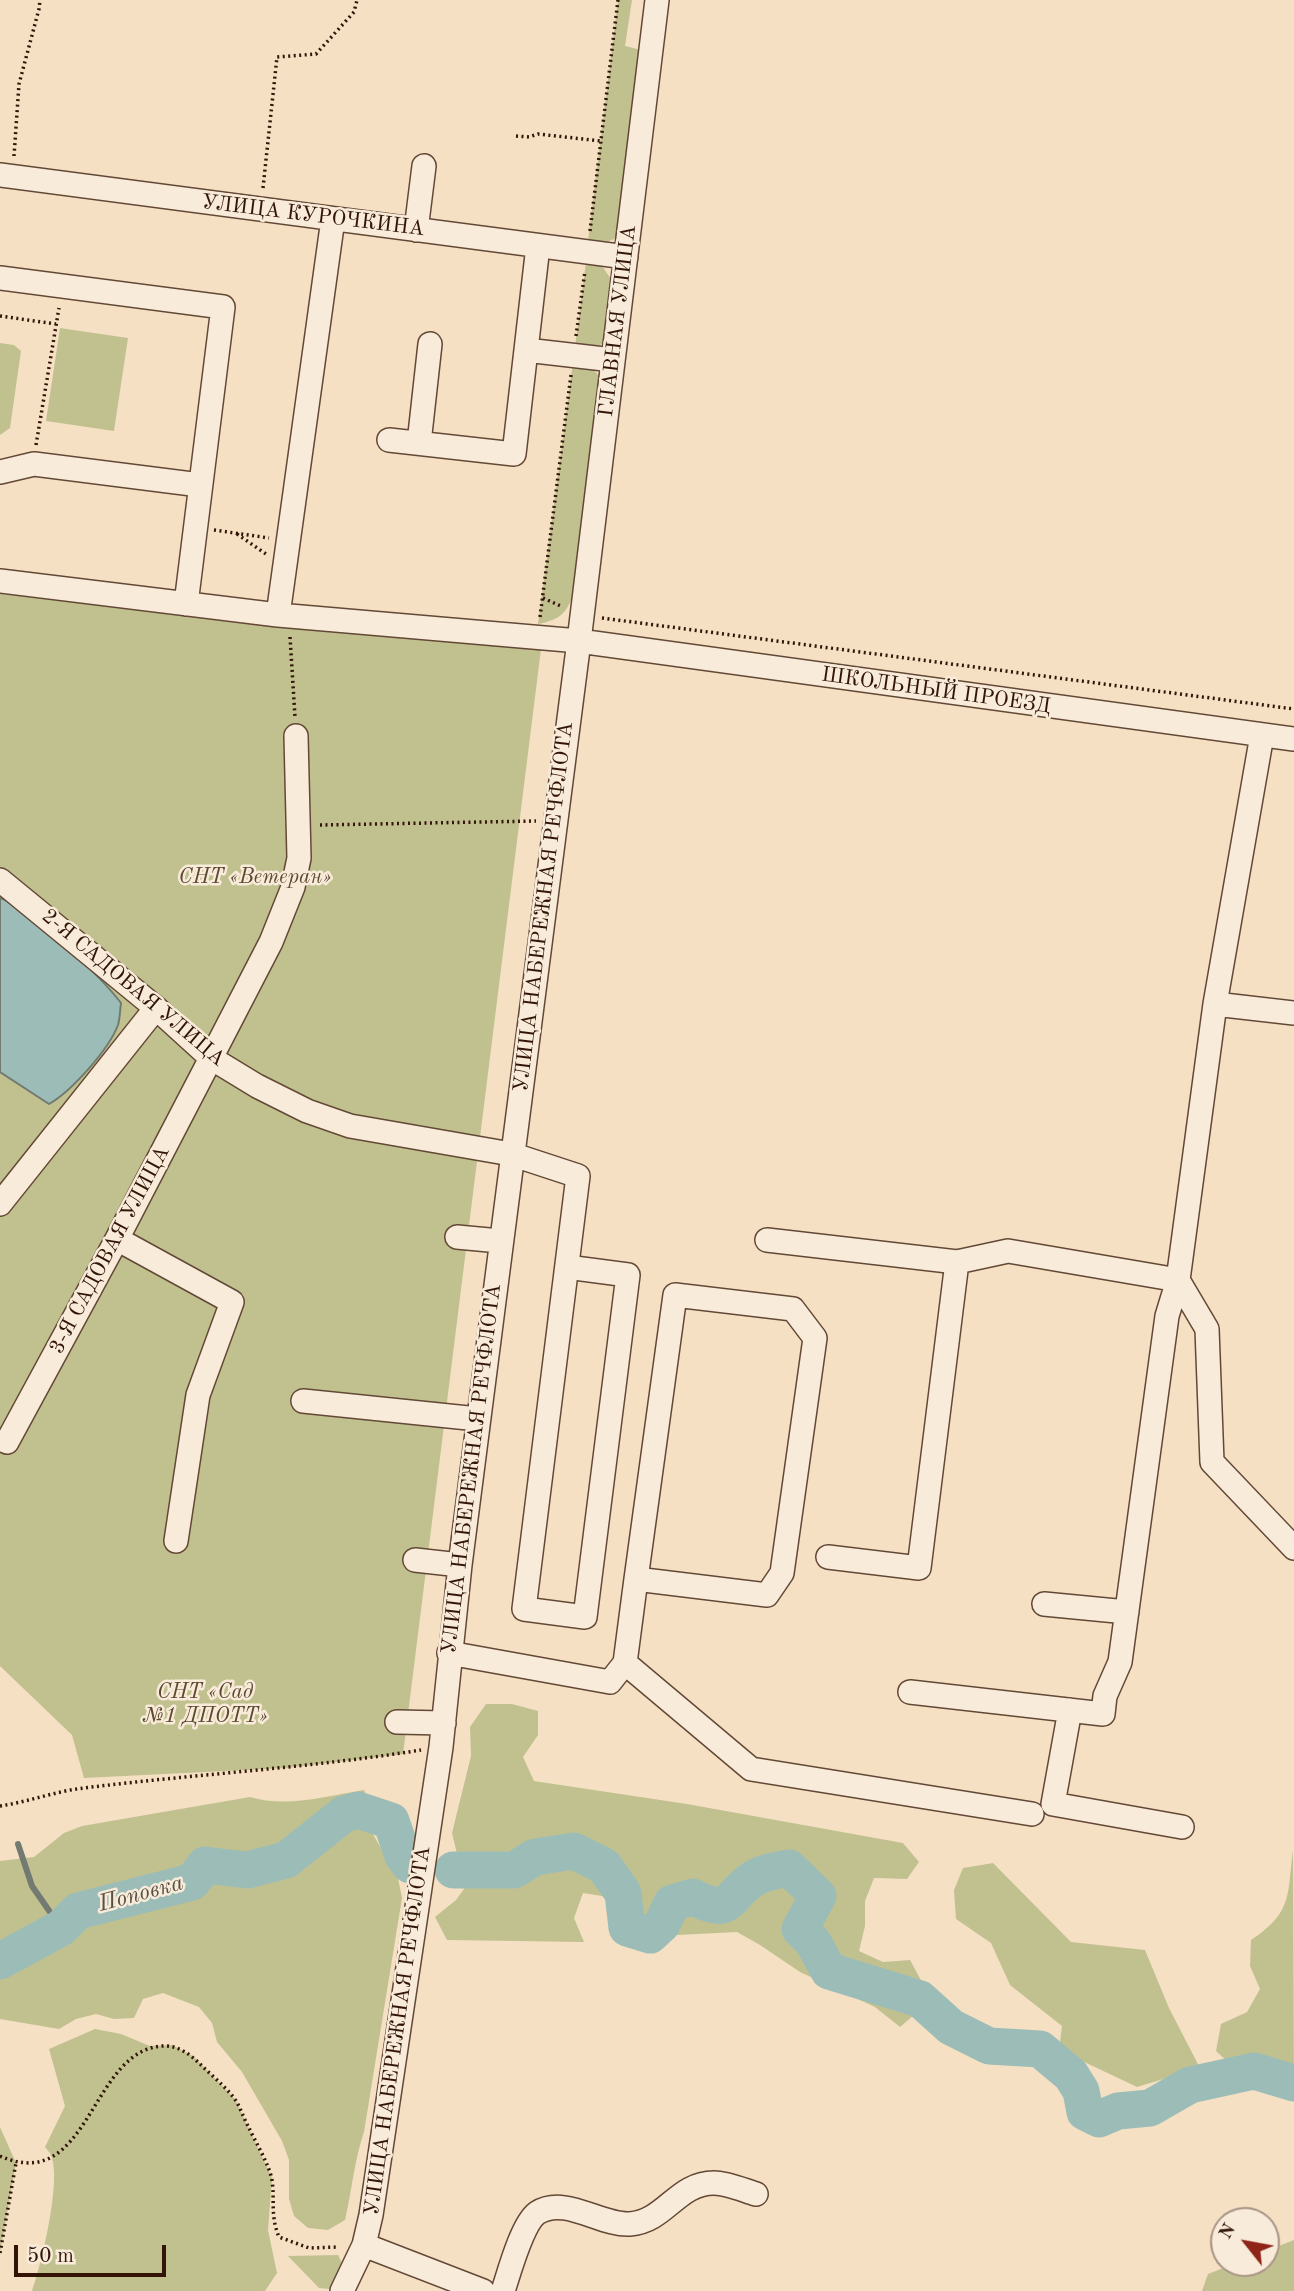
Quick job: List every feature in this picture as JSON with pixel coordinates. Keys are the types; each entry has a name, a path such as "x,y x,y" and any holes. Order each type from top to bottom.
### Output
{"street":[{"name":"ГЛАВНАЯ УЛИЦА","path":"579,642 657,0"},
{"path":"416,230 424,166"},
{"name":"УЛИЦА КУРОЧКИНА","path":"6,170 333,219 626,257"},
{"path":"278,615 333,219"},
{"path":"389,440 514,454 538,246"},
{"path":"0,278 223,307 186,604"},
{"path":"419,443 430,344"},
{"path":"526,350 613,360"},
{"path":"0,472 34,464 200,485"},
{"path":"0,581 278,615 579,642"},
{"name":"ШКОЛЬНЫЙ ПРОЕЗД","path":"579,642 1294,740"},
{"name":"УЛИЦА НАБЕРЕЖНАЯ РЕЧФЛОТА","path":"342,2291 364,2245 372,2215 441,1746 449,1653 500,1241 579,642"},
{"path":"909,1692 1103,1714 1105,1696 1120,1661 1167,1316 1178,1280 1215,1004 1262,735"},
{"name":"3-Я САДОВАЯ УЛИЦА","path":"7,1442 117,1239 271,942 293,887 299,858 296,736"},
{"name":"2-Я САДОВАЯ УЛИЦА","path":"0,880 156,1008 211,1058 257,1086 307,1111 350,1126 511,1154 578,1176 567,1267"},
{"path":"1215,1004 1294,1013"},
{"path":"0,1203 156,1008"},
{"path":"457,1237 500,1241"},
{"path":"117,1239 232,1302 198,1395 176,1541"},
{"path":"767,1240 957,1262 1008,1251 1178,1280 1207,1329 1212,1462 1294,1548"},
{"path":"828,1557 919,1568 957,1262"},
{"path":"567,1267 628,1275 585,1617 523,1609 567,1267"},
{"path":"449,1653 610,1682 625,1662 636,1578 675,1295 793,1309 815,1338 782,1573 767,1595 636,1578"},
{"path":"303,1401 478,1419"},
{"path":"415,1560 460,1565"},
{"path":"1044,1604 1127,1612"},
{"path":"625,1662 751,1769 1032,1814"},
{"path":"1070,1710 1053,1804 1182,1827"},
{"path":"397,1722 444,1723"},
{"path":"503,2291 524,2232 535,2214 547,2208 568,2208 622,2224 644,2223 690,2187 716,2183 756,2194"},
{"path":"364,2245 483,2291"}],"path":[{"path":"6,170 19,83 40,0"},
{"path":"262,197 277,57 316,54 354,12 358,0"},
{"path":"588,241 618,0"},
{"path":"516,136 538,134 601,141"},
{"path":"538,639 586,262"},
{"path":"34,464 62,287"},
{"path":"0,316 56,324"},
{"path":"195,527 287,540"},
{"path":"236,533 283,566"},
{"path":"543,598 568,610"},
{"path":"278,615 289,633 296,736"},
{"path":"593,617 1294,709"},
{"path":"297,826 555,821"},
{"path":"0,1806 80,1788 339,1763 441,1746"},
{"path":"0,2156 16,2163 33,2164 52,2157 83,2127 114,2076 130,2058 150,2046 172,2045 193,2056 235,2099 272,2178 273,2221 279,2237 309,2248 364,2245"},
{"path":"0,2253 16,2163"}],"green space":[{"path":"618,0 632,0 625,46 641,50 619,229 614,239 604,243 588,241"},
{"path":"586,262 602,266 611,279 606,335 603,344 590,348 575,347"},
{"path":"60,328 128,338 114,431 46,421"},
{"path":"0,343 14,345 21,351 10,428 0,435"},
{"path":"573,362 590,366 601,378 573,595 560,615 551,621 538,624"},
{"name":"СНТ «Ветеран»","path":"0,594 541,649 403,1754 286,1768 84,1778 72,1735 0,1666"},
{"path":"486,1704 512,1704 538,1711 538,1735 523,1757 534,1781 687,1804 903,1843 919,1862 907,1879 874,1878 865,1901 865,1926 859,1951 883,1962 910,1960 922,1982 920,2010 900,2027 875,2007 800,1972 737,1932 657,1936 626,1915 608,1897 583,1893 574,1918 584,1942 447,1940 435,1917 456,1900 472,1878 458,1858 452,1833 471,1756 470,1727"},
{"path":"364,1790 371,1808 370,1829 398,1878 402,1898 364,2132 345,2220 328,2230 308,2228 294,2216 289,2199 289,2160 282,2141 242,2072 217,2042 212,2023 199,2007 163,1993 143,1999 134,2018 114,2019 96,2014 76,2019 59,2029 0,2019 0,1861 34,1857 64,1833 82,1826 250,1797 293,1801"},
{"path":"1293,1850 1294,2093 1273,2090 1262,2085 1242,2073 1216,2051 1221,2024 1247,2012 1260,1989 1250,1966 1251,1940 1274,1921 1286,1902"},
{"path":"993,1863 1071,1942 1145,1950 1169,2008 1200,2068 1137,2087 1059,2050 1062,2026 1010,1985 991,1943 956,1919 954,1890 963,1868"},
{"path":"95,2029 121,2034 150,2046 172,2045 193,2056 235,2099 272,2178 268,2230 277,2273 265,2291 32,2291 45,2243 54,2183 54,2167 45,2147 65,2106 49,2049"},
{"path":"0,2127 16,2163 0,2253"},
{"path":"1294,2240 1294,2291 1202,2291 1210,2273 1210,2277 1280,2277 1280,2246"},
{"path":"338,2255 342,2263 330,2289 319,2288 288,2256"}],"water":[{"path":"0,898 46,928 98,977 121,1003 118,1025 107,1046 79,1080 49,1104 0,1072"}],"waterway":[{"name":"Поповка","path":"0,1961 61,1928 78,1911 192,1882 205,1865 247,1870 286,1860 344,1814 358,1810 391,1821 403,1856 410,1865"},
{"path":"18,1844 32,1886 61,1928"},
{"name":"Поповка","path":"453,1870 514,1870 535,1857 574,1851 604,1866 623,1893 627,1928 650,1935 662,1924 672,1903 693,1897 705,1903 721,1905 754,1878 789,1868 818,1896 800,1929 813,1942 829,1971 920,1999 951,2027 989,2046 1040,2049 1071,2075 1081,2091 1085,2112 1099,2119 1118,2111 1150,2108 1190,2085 1254,2071 1294,2083"}],"park label":[{"name":"СНТ «Сад №1 ДПОТТ»","path":"205,1704"}]}
